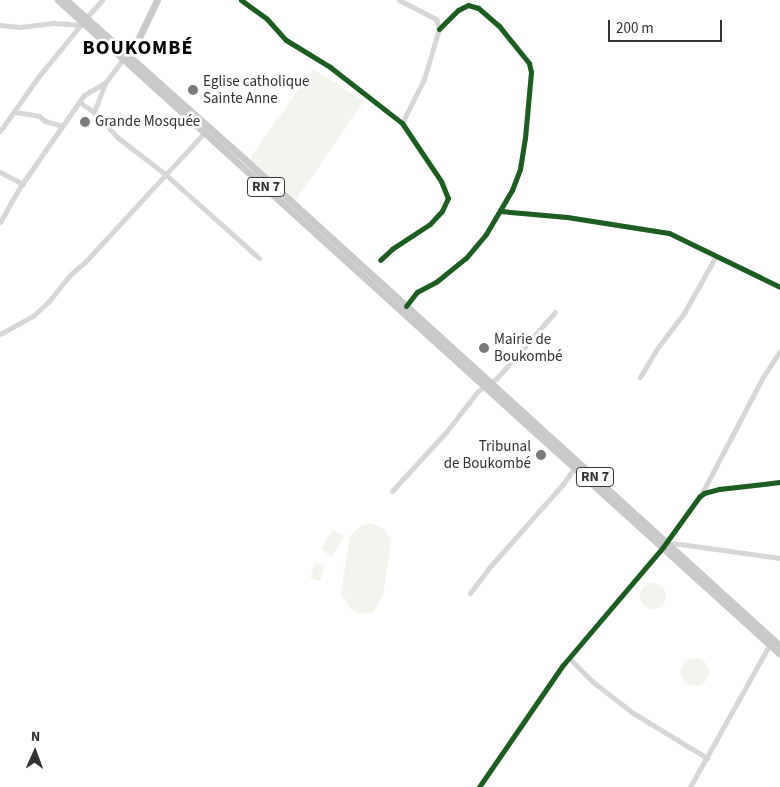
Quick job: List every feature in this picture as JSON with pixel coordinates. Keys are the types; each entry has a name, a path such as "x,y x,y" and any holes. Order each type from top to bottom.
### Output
{"main road":[{"name":"RN 7","path":"58,0 126,56 406,306 413,316"},
{"name":"RN 7","path":"66,0 85,23"},
{"path":"126,56 136,44 158,0"},
{"name":"RN 7","path":"126,56 205,132 780,646"},
{"name":"RN 7","path":"489,385 575,467 668,544 780,654"}],"street":[{"path":"0,130 15,112 39,76 85,23 102,0"},
{"path":"241,0 267,19 286,40 330,67 402,123 441,181 448,198 442,211 430,224 392,249 380,260"},
{"path":"398,0 436,19 439,29"},
{"path":"402,123 424,79 439,29 458,10 468,6 478,8 499,26 528,63 532,72 520,169 500,211 486,234 466,258 436,282 417,292 406,306"},
{"path":"0,25 20,27 55,22 85,23"},
{"path":"94,112 105,83 126,56"},
{"path":"0,222 23,184 84,95 105,83"},
{"path":"79,102 94,112 116,137 165,174 259,258"},
{"path":"15,112 39,116 45,121 62,126"},
{"path":"0,334 34,316 205,132"},
{"path":"0,172 23,184"},
{"path":"500,211 568,217 668,233 780,287"},
{"path":"640,377 656,350 684,313 716,256"},
{"path":"392,492 446,432 478,391 489,385 556,312"},
{"path":"479,787 569,658 668,544 699,497 763,377 780,351"},
{"path":"470,593 488,568 563,484 575,467"},
{"path":"699,497 704,493 719,489 780,482"},
{"path":"668,544 780,558"},
{"path":"690,787 770,644"},
{"path":"569,658 592,682 633,714 707,758"}],"shaded area":[{"path":"313,69 364,101 294,203 250,158"},
{"path":"371,523 384,529 391,540 383,597 373,612 361,614 350,608 341,594 350,536 361,526"},
{"path":"333,530 344,537 332,556 321,550"},
{"path":"315,563 325,566 320,581 310,578"},
{"path":"653,583 662,587 666,596 662,605 653,609 644,605 640,596 644,587"},
{"path":"695,658 705,662 709,672 705,682 695,686 685,682 681,672 685,662"}],"cycle path":[{"path":"241,0 267,19 286,40 330,67 402,123 441,181 448,198 442,211 430,224 392,249 380,260"},
{"path":"406,306 417,292 436,282 466,258 486,234 512,190 520,169 525,138 531,72 529,63 499,26 478,8 468,5 458,10 439,29"},
{"path":"500,211 567,217 669,233 780,287"},
{"path":"479,787 563,665 663,547 699,497 704,493 719,489 780,482"}],"place":[{"name":"Eglise catholique Sainte Anne","path":"193,90"},
{"name":"Grande Mosquée","path":"85,122"},
{"name":"Mairie de Boukombé","path":"484,348"},
{"name":"Tribunal de Boukombé","path":"541,455"}],"district":[{"name":"BOUKOMBÉ","path":"138,48"}]}
